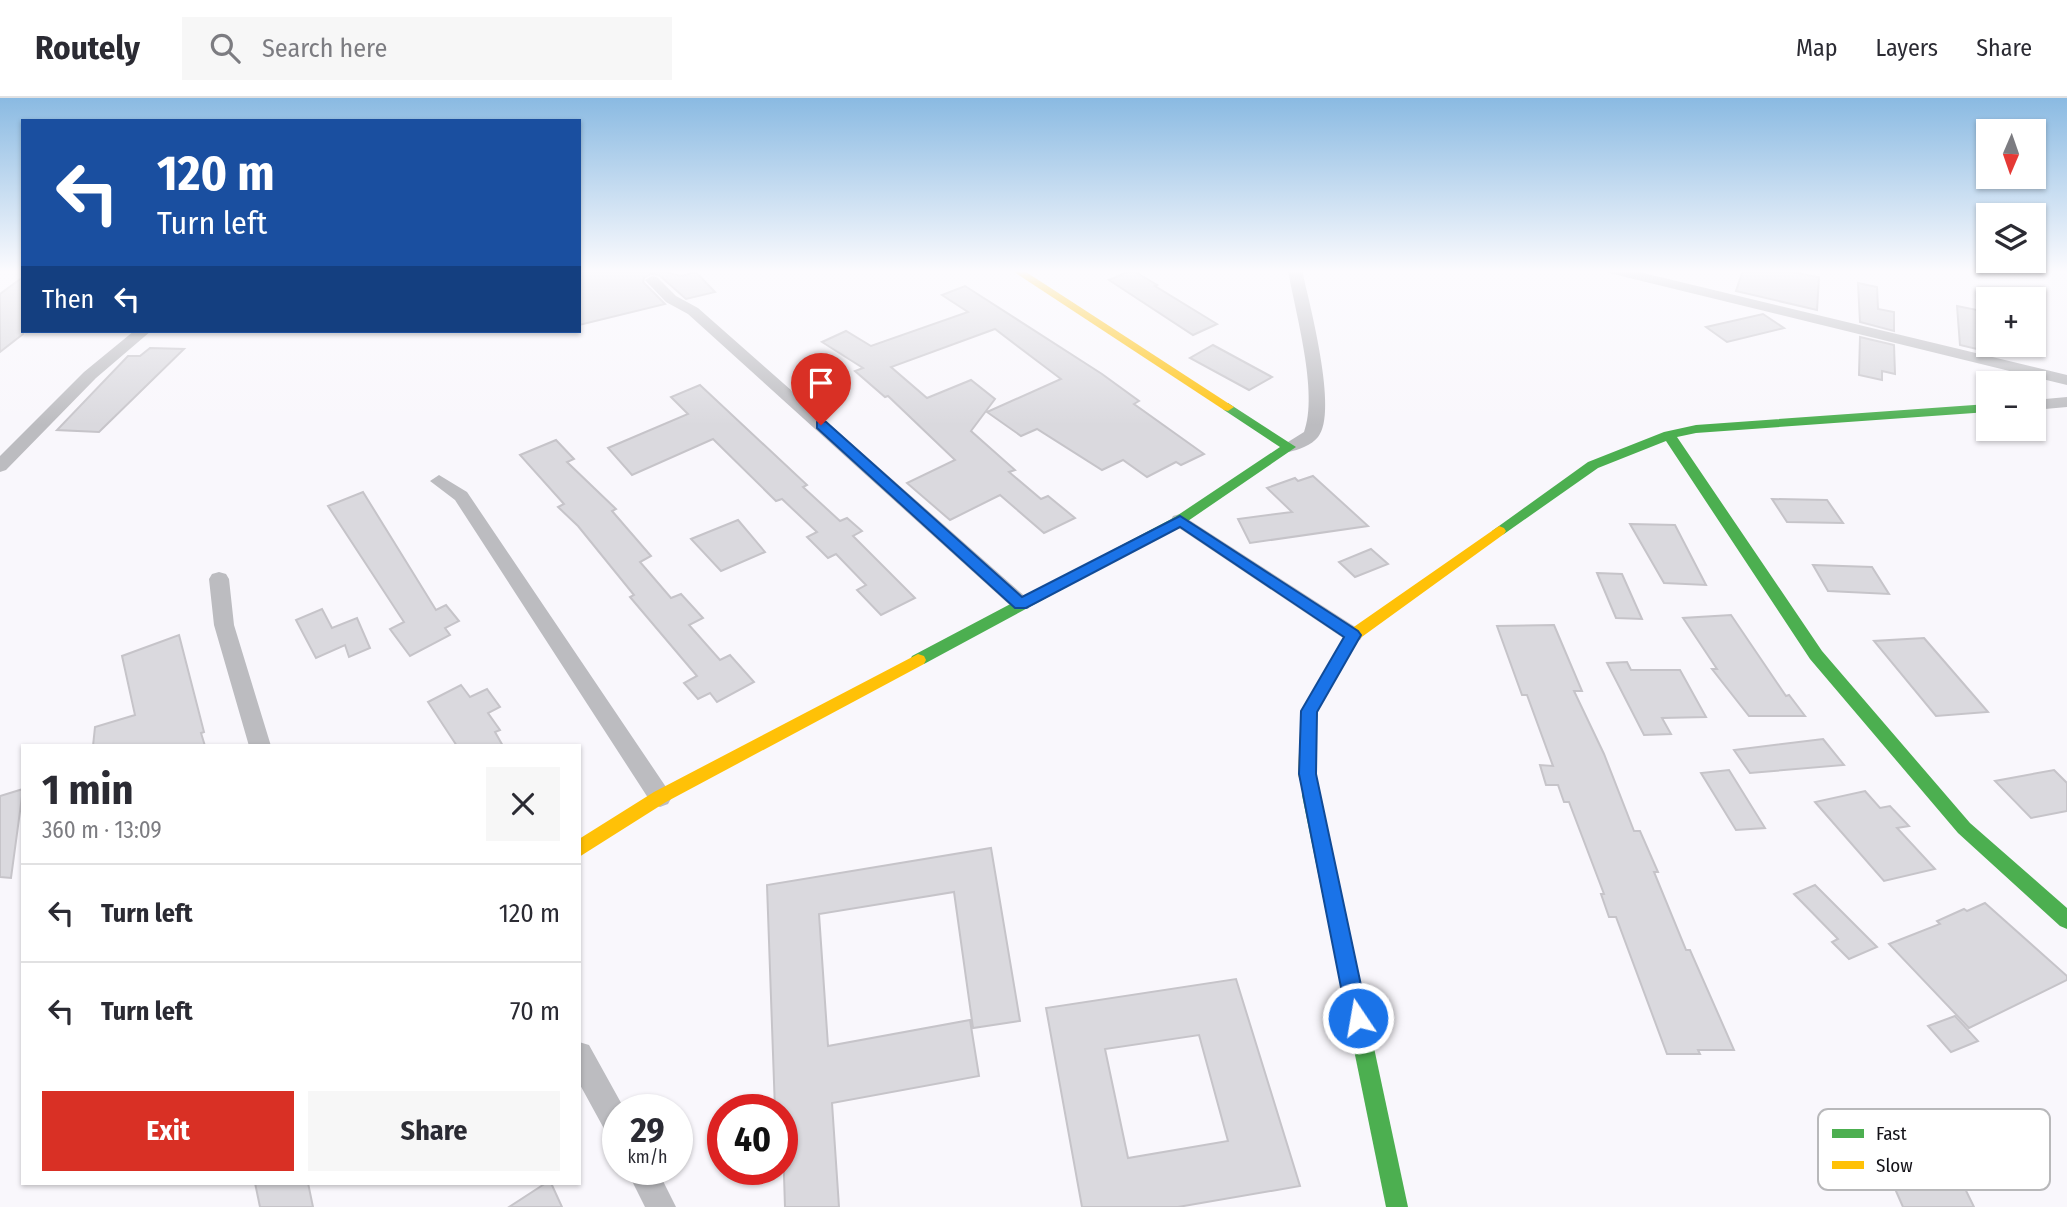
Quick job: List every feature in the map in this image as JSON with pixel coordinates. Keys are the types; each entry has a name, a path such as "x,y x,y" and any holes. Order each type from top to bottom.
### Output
{"street":[{"path":"705,322 1021,604"},
{"path":"1096,322 1289,447"},
{"path":"581,848 660,797 1180,520 1312,434 1319,418 1318,393 1305,322"},
{"path":"1827,322 2067,380"},
{"path":"0,466 90,375 141,333"},
{"path":"2046,404 2067,402"},
{"path":"1397,1207 1307,774 1309,711 1353,635 1593,465 1669,435 1696,429 1976,409"},
{"path":"1669,435 1816,656 1964,828 2067,920"},
{"path":"439,481 461,496 660,797"},
{"path":"1180,520 1353,635"},
{"path":"219,579 225,625 259,744"},
{"path":"581,1059 602,1097"},
{"path":"649,1185 661,1207"}],"building":[{"path":"0,322 21,322 23,334 0,352"},
{"path":"940,322 1021,322 1102,374 1139,401 1134,404 1204,454 1181,465 1176,462 1147,477 1123,460 1102,470 1037,429 1021,436 987,412 1061,379 995,329 891,367 927,398 971,380 995,399 971,431 1015,470 1009,472 1041,499 1048,496 1075,518 1044,533 1000,495 950,520 907,483 955,460 888,396 885,397 855,371 863,368 822,342 846,331 871,346"},
{"path":"1173,322 1217,324 1193,335"},
{"path":"1729,322 1775,322 1784,328 1727,342 1706,327"},
{"path":"1860,322 1894,322 1894,331"},
{"path":"1958,322 1976,322 1976,349 1960,345"},
{"path":"1860,337 1894,345 1895,374 1882,371 1882,380 1859,375"},
{"path":"1213,345 1272,377 1249,390 1190,358"},
{"path":"150,348 184,349 99,432 57,430 128,356 140,356"},
{"path":"700,385 807,485 803,487 840,521 847,518 862,531 853,536 915,598 881,615 857,590 866,585 836,554 828,558 807,537 817,532 782,499 776,501 713,439 632,475 608,448 688,414 671,397"},
{"path":"556,440 574,459 567,462 616,509 612,511 651,556 640,562 671,598 681,594 703,618 689,625 720,660 730,655 754,682 717,702 710,693 698,699 684,683 697,676 630,597 634,595 578,526 558,507 564,504 520,455"},
{"path":"1313,476 1368,526 1250,543 1238,519 1292,512 1267,488 1295,478 1298,481"},
{"path":"363,492 436,610 446,605 459,621 445,628 450,635 410,656 390,629 404,622 328,506"},
{"path":"1772,499 1827,500 1843,523 1787,522"},
{"path":"738,520 765,552 721,571 691,539"},
{"path":"1630,524 1675,525 1706,585 1664,583"},
{"path":"1371,549 1388,564 1355,577 1339,562"},
{"path":"1813,565 1872,567 1889,594 1828,591"},
{"path":"1597,573 1622,574 1642,619 1616,618"},
{"path":"322,609 332,628 357,618 370,648 349,657 345,645 316,658 296,620"},
{"path":"1731,615 1786,696 1789,695 1805,716 1749,716 1712,669 1717,669 1683,618"},
{"path":"1554,625 1582,691 1574,691 1604,754 1634,831 1640,831 1686,950 1690,950 1734,1050 1698,1050 1700,1054 1667,1054 1616,917 1609,917 1601,894 1604,894 1569,802 1564,802 1558,785 1546,785 1540,765 1553,766 1527,695 1522,695 1497,626"},
{"path":"179,635 204,732 201,733 204,744 93,744 95,727 135,715 122,656"},
{"path":"1924,638 1988,712 1936,716 1874,641"},
{"path":"1627,662 1631,670 1680,670 1706,717 1662,718 1671,734 1644,735 1607,663"},
{"path":"461,685 470,697 487,689 500,707 488,713 500,730 495,732 502,744 456,744 428,702"},
{"path":"1823,739 1844,765 1750,773 1734,750"},
{"path":"1729,770 1765,828 1736,830 1701,773"},
{"path":"2054,770 2067,783 2067,811 2031,818 1995,781"},
{"path":"21,790 11,878 0,877 0,796"},
{"path":"1865,791 1880,808 1890,806 1909,826 1897,828 1935,869 1884,881 1815,802"},
{"path":"991,848 1020,1021 973,1028 954,892 819,914 828,1046 970,1020 979,1076 832,1103 839,1207 785,1207 784,1185 798,1185 798,1094 774,1094 767,885"},
{"path":"1815,885 1877,947 1849,959 1832,942 1838,939 1794,894"},
{"path":"1985,903 2067,976 2067,980 1969,1028 1889,944 1940,924 1937,921 1964,909 1967,911"},
{"path":"1236,979 1300,1186 1178,1207 1082,1207 1046,1008","holes":["1199,1035 1228,1141 1128,1158 1105,1049"]},
{"path":"1955,1016 1978,1041 1951,1052 1928,1026"},
{"path":"255,1185 308,1185 313,1207 260,1207"},
{"path":"543,1185 552,1185 562,1207 509,1207"},
{"path":"1896,1190 1966,1190 1974,1207 1903,1207"}],"traffic: fast":[{"path":"918,660 1180,520 1289,447 1228,407"},
{"path":"1499,531 1593,465 1669,435 1696,429 1976,409"},
{"path":"1669,435 1816,655 1964,828 2067,920"},
{"path":"1311,795 1397,1207"}],"traffic: slow":[{"path":"1096,322 1228,407"},
{"path":"1311,795 1307,774 1309,711 1353,635 1499,531"},
{"path":"581,848 660,797 918,660"}],"route":[{"path":"821,425 1021,604 1180,520 1353,635 1309,711 1307,774 1358,1018"}]}
